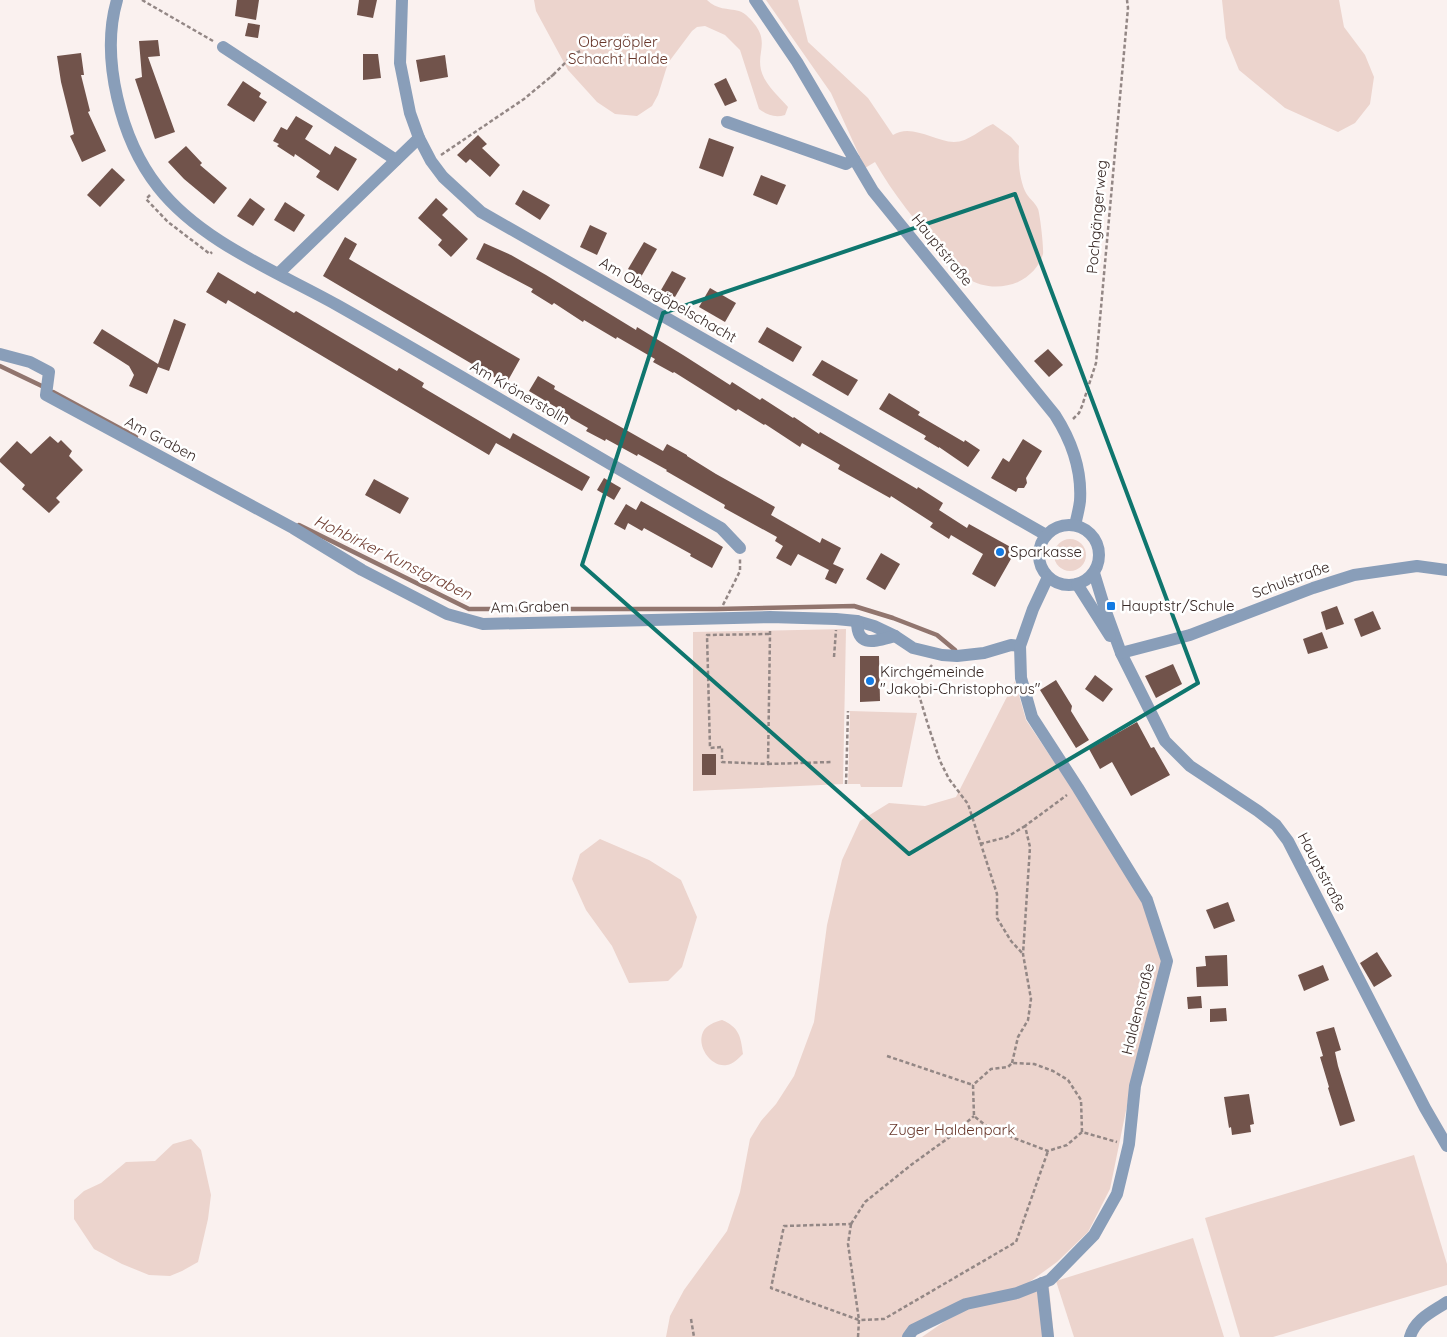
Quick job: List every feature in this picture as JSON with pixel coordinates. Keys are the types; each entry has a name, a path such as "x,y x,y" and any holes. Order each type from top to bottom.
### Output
{"street":[{"name":"Am Krönerstolln","path":"117,0 114,9 110,47 117,99 128,136 158,187 190,220 220,241 335,304 721,528 740,548"},
{"name":"Am Obergöpelschacht","path":"402,0 400,63 410,113 419,138 431,161 443,177 481,212 1046,535"},
{"name":"Hauptstraße","path":"755,0 797,62 873,191 1055,414 1073,449 1078,475 1080,501 1075,525"},
{"path":"222,47 396,160"},
{"path":"727,122 846,164 854,159"},
{"path":"279,273 419,138"},
{"name":"Am Graben","path":"0,354 30,362 49,372 46,395 293,528 362,570 447,614 483,624 770,617 836,619 857,621 874,626 895,636 913,648 942,655 956,656 984,652 1011,645 1020,646"},
{"path":"1061,525 1075,525 1088,530 1096,541 1100,558 1094,573 1086,580 1078,584 1061,584 1048,577 1041,567 1038,556 1040,546 1051,530 1061,525"},
{"name":"Schulstraße","path":"1121,653 1190,635 1313,588 1354,575 1417,566 1447,570"},
{"name":"Hauptstraße","path":"1094,573 1104,609 1121,653 1165,741 1190,766 1276,824 1288,841 1420,1099 1447,1146"},
{"name":"Haldenstraße","path":"908,1337 913,1330 966,1304 1017,1293 1050,1280 1094,1235 1117,1194 1129,1144 1135,1086 1167,961 1147,900 1032,717 1021,678 1020,646 1033,609 1048,577"},
{"name":"Hauptstraße","path":"1078,584 1098,620 1121,653"},
{"path":"1042,1283 1048,1337"},
{"path":"1410,1337 1415,1324 1447,1302"}],"path":[{"path":"142,0 222,47"},
{"name":"Pochgängerweg","path":"1063,428 1079,413 1096,363 1128,8 1127,0"},
{"path":"547,80 575,53 581,51"},
{"path":"431,161 524,99 553,75"},
{"path":"723,604 740,571 740,548"},
{"path":"768,764 770,617"},
{"path":"834,657 836,619"},
{"path":"770,634 706,635 710,748 722,747 722,762 768,764 831,762"},
{"path":"942,655 922,677 919,695 940,761 949,779 968,804 996,894 997,918 1011,941 1023,954"},
{"path":"846,784 848,711"},
{"path":"980,844 1007,837 1078,788"},
{"path":"973,1085 991,1069 1008,1067 1012,1063 1018,1038 1028,1020 1031,999 1023,954 1030,847 1025,826"},
{"path":"887,1056 973,1085"},
{"path":"1012,1063 1034,1064 1053,1071 1068,1080 1081,1100 1082,1132"},
{"path":"973,1085 974,1116 990,1129 1048,1151 1066,1145 1082,1132"},
{"path":"858,1337 858,1320 848,1244 851,1224 865,1202 974,1116"},
{"path":"1082,1132 1129,1144"},
{"path":"851,1224 784,1226 771,1288 858,1320 884,1319 1016,1242 1048,1151"},
{"path":"691,1320 694,1337"}],"highlighted area":[{"path":"1015,194 1198,683 909,854 582,565 663,313"}],"green space":[{"name":"Obergöpler Schacht Halde","path":"534,0 707,0 718,7 742,12 751,20 759,32 762,43 761,70 769,85 788,107 785,115 771,115 759,109 740,50 725,35 705,26 697,27 692,31 668,63 658,95 652,106 637,116 615,114 597,102 568,70 536,11"},
{"path":"766,0 798,0 808,42 868,98 893,135 907,131 954,142 970,138 993,124 1011,137 1019,146 1019,163 1023,186 1038,209 1041,224 1043,254 1037,267 1030,274 1022,280 1005,286 986,286 967,278 953,265 906,208 875,162 865,168 831,93"},
{"path":"1222,0 1339,0 1344,27 1365,55 1374,77 1370,104 1355,123 1338,132 1285,108 1239,70 1226,38"},
{"path":"1070,539 1082,543 1086,555 1082,567 1070,571 1058,567 1054,555 1058,543"},
{"path":"846,629 843,784 693,791 693,632"},
{"name":"Zuger Haldenpark","path":"1015,681 1026,720 1143,900 1162,962 1131,1086 1110,1189 1088,1232 1057,1262 1017,1291 966,1301 905,1337 666,1337 670,1316 684,1290 727,1231 740,1192 750,1139 794,1076 814,1022 827,925 842,860 860,821 889,803 925,806 956,797"},
{"path":"850,711 917,713 902,787 861,787 860,784 848,784"},
{"path":"600,839 649,860 681,880 697,917 682,967 668,981 629,983 612,946 586,910 572,879 580,854"},
{"path":"722,1020 736,1029 743,1054 727,1065 721,1065 711,1060 704,1050 701,1038 706,1027"},
{"path":"191,1139 201,1150 211,1195 208,1219 198,1262 170,1276 149,1275 122,1264 94,1249 74,1219 74,1200 84,1191 101,1183 126,1162 155,1161 173,1144"},
{"path":"1414,1155 1447,1264 1447,1285 1273,1337 1240,1337 1205,1218"},
{"path":"1193,1238 1224,1337 1074,1337 1056,1281"},
{"path":"1049,1287 1054,1337 922,1337 945,1321 968,1309"}],"building":[{"path":"237,0 259,0 256,20 235,16"},
{"path":"359,0 377,0 373,18 357,15"},
{"path":"248,23 260,25 258,38 245,36"},
{"path":"158,40 160,56 148,57 175,132 155,139 135,79 142,77 139,41"},
{"path":"81,53 84,75 81,75 90,111 88,112 106,151 82,162 70,136 74,134 61,82 57,56"},
{"path":"363,54 378,54 381,78 363,80"},
{"path":"445,55 448,77 420,82 416,60"},
{"path":"726,78 737,101 725,106 714,84"},
{"path":"243,81 261,93 259,97 267,102 254,122 227,105"},
{"path":"296,116 313,126 305,139 330,155 335,146 357,159 338,191 316,177 320,171 295,154 294,157 277,146 279,144 273,141 281,127 287,130"},
{"path":"478,135 487,144 482,148 500,165 490,177 470,159 466,163 457,155"},
{"path":"709,138 734,147 723,177 699,168"},
{"path":"186,146 202,163 200,165 227,188 214,204 184,179 168,162"},
{"path":"112,168 125,180 100,207 87,195"},
{"path":"761,175 786,185 777,205 753,195"},
{"path":"523,190 550,205 540,220 515,204"},
{"path":"250,198 265,209 253,226 237,216"},
{"path":"436,198 448,209 442,215 468,239 451,257 438,245 442,240 418,218"},
{"path":"285,202 305,215 294,232 274,220"},
{"path":"590,225 607,233 597,255 580,247"},
{"path":"345,237 357,244 349,259 520,359 506,384 323,276"},
{"path":"644,242 657,249 641,277 628,269"},
{"path":"484,243 511,255 546,275 636,330 637,327 730,385 732,382 760,400 762,398 819,434 820,432 917,489 918,487 943,503 939,510 967,528 969,524 1016,550 995,587 972,574 983,554 951,535 949,539 930,527 933,523 891,496 890,498 838,469 840,465 802,443 800,447 738,409 736,411 674,372 653,362 655,359 584,320 583,322 554,303 552,305 531,292 533,289 476,259"},
{"path":"672,271 686,278 675,297 661,290"},
{"path":"218,272 255,294 257,291 294,313 296,311 397,371 399,368 424,383 422,387 510,439 513,433 590,477 582,491 496,443 489,455 228,300 226,304 206,292"},
{"path":"710,288 736,303 725,322 699,307"},
{"path":"174,319 186,324 169,371 158,367 147,394 129,386 134,375 129,366 93,343 102,329 158,364"},
{"path":"767,327 802,347 793,362 758,342"},
{"path":"1048,349 1063,365 1049,377 1034,361"},
{"path":"822,360 858,380 848,396 812,375"},
{"path":"538,376 555,386 554,389 663,451 667,444 775,507 771,515 820,543 822,538 841,548 833,564 844,569 836,584 825,579 829,570 798,554 791,566 776,558 783,546 775,541 777,537 724,508 725,505 638,454 637,456 606,439 605,441 586,431 588,428 558,411 559,409 529,391"},
{"path":"889,393 920,412 918,415 980,450 968,467 924,439 926,436 879,409"},
{"path":"50,436 58,443 61,440 72,451 69,456 83,470 56,498 60,502 49,513 22,489 25,485 0,462 0,459 17,441 31,454"},
{"path":"1023,439 1042,451 1026,478 1027,483 1024,488 1018,488 1016,492 991,478 1003,458 1009,462"},
{"path":"604,478 621,488 614,500 597,490"},
{"path":"374,479 409,498 400,514 365,495"},
{"path":"641,501 723,547 712,568 644,528 642,531 628,523 625,530 614,524 626,504 636,510"},
{"path":"881,553 900,564 885,590 866,579"},
{"path":"1337,606 1344,624 1326,630 1321,612"},
{"path":"1373,611 1381,629 1361,637 1354,619"},
{"path":"1322,632 1328,648 1308,654 1303,639"},
{"name":"Kirchgemeinde \"Jakobi-Christophorus\"","path":"860,656 879,656 880,701 860,702"},
{"path":"1173,664 1182,684 1156,698 1145,676"},
{"path":"1095,675 1113,689 1103,702 1085,689"},
{"path":"1056,680 1072,706 1071,711 1089,740 1076,748 1040,690"},
{"path":"1137,722 1151,748 1154,747 1170,775 1131,796 1112,762 1100,769 1089,749"},
{"path":"702,754 716,754 716,775 702,775"},
{"path":"1228,902 1235,921 1214,929 1206,910"},
{"path":"1377,952 1392,976 1374,987 1360,963"},
{"path":"1227,955 1228,986 1197,987 1196,967 1206,966 1205,956"},
{"path":"1323,965 1329,980 1304,991 1298,975"},
{"path":"1201,996 1202,1008 1188,1009 1187,997"},
{"path":"1226,1008 1227,1021 1210,1022 1210,1009"},
{"path":"1334,1027 1341,1050 1335,1052 1338,1066 1355,1121 1340,1126 1320,1057 1323,1056 1316,1032"},
{"path":"1249,1094 1254,1124 1250,1125 1251,1132 1232,1135 1224,1097"}],"waterway":[{"name":"Hohbirker Kunstgraben","path":"0,366 46,388"},
{"name":"Hohbirker Kunstgraben","path":"53,392 136,437"},
{"name":"Hohbirker Kunstgraben","path":"299,525 469,609 717,609 854,606 893,618 937,635 955,650"}],"place":[{"name":"Sparkasse","path":"1000,552"},
{"name":"Hauptstr/Schule","path":"1111,606"},
{"name":"Kirchgemeinde \"Jakobi-Christophorus\"","path":"870,681"}]}
